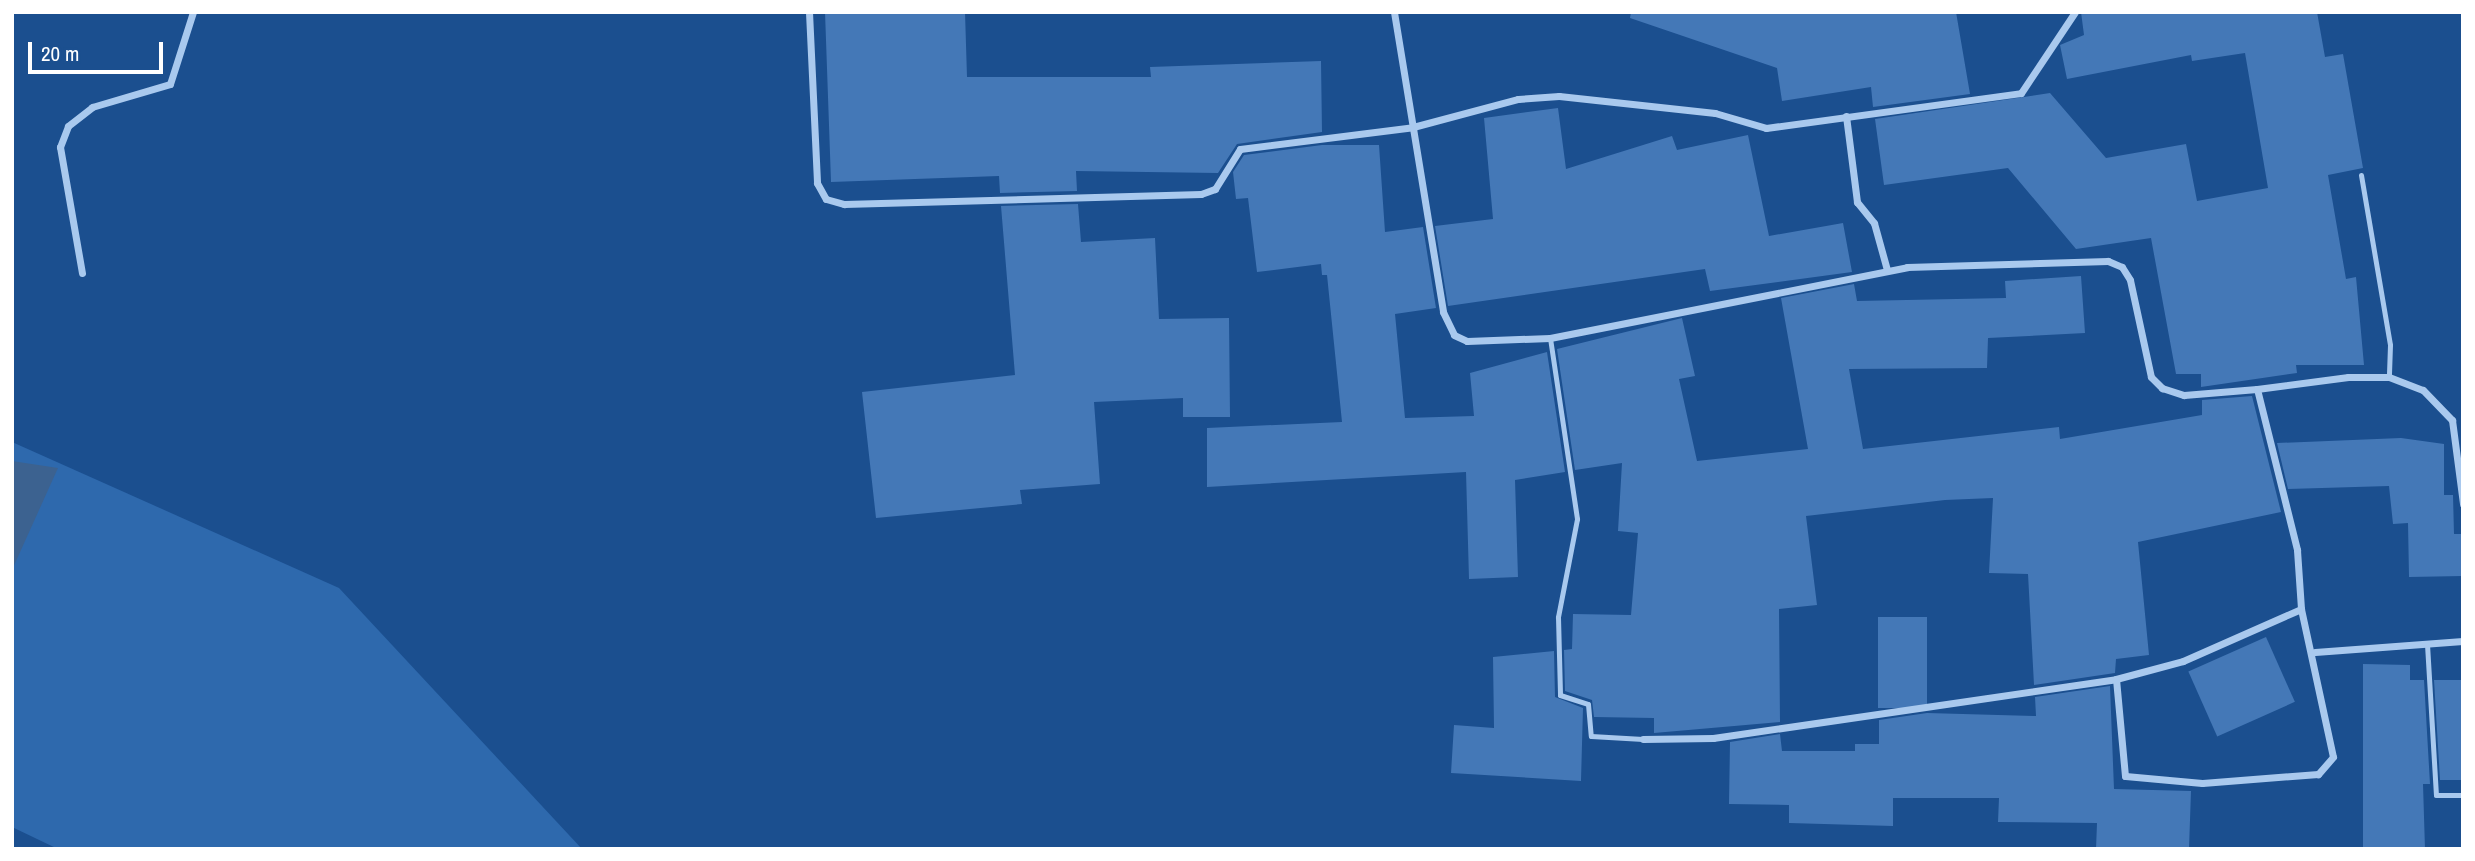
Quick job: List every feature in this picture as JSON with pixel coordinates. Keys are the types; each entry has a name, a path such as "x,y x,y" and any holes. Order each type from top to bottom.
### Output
{"street":[{"path":"82,272 61,147 68,126 92,107 170,84 193,12"},
{"path":"809,12 817,183 826,199 844,204 1201,194 1215,189 1240,149 1413,127 1518,99 1559,96 1715,113 1766,128 2021,93 2075,12"},
{"path":"1394,12 1446,325 1467,341 1550,338 1887,270 2108,261 2122,267 2130,280 2151,377 2162,388 2184,395 2389,377 2423,390 2452,420 2463,504"},
{"path":"1846,116 1857,202 1874,223 1887,270"},
{"path":"2116,679 2125,776 2202,783 2318,774 2333,757 2334,741 2315,652 2301,609 2297,550 2257,389"},
{"path":"1643,739 1713,738 2116,679 2183,661 2301,609"},
{"path":"2315,652 2463,640"}],"lane":[{"path":"2361,175 2390,345 2389,377"},
{"path":"1550,338 1577,519 1558,617 1560,695 1588,705 1591,736 1643,739"},
{"path":"2427,643 2436,795 2463,795"}],"shaded area":[{"path":"12,442 339,588 582,849 58,849 12,827"},
{"path":"12,461 58,468 12,570"}],"building":[{"path":"825,12 965,12 967,77 1151,77 1150,67 1321,61 1322,132 1237,144 1218,173 1076,171 1077,191 1000,193 999,176 831,182"},
{"path":"1631,12 1956,12 1970,94 1873,107 1871,87 1782,101 1777,68 1630,18"},
{"path":"2081,12 2317,12 2325,57 2343,54 2363,168 2328,175 2346,279 2356,277 2364,365 2296,365 2297,373 2201,387 2201,374 2176,374 2151,238 2076,249 2008,168 1884,185 1875,119 2050,93 2106,158 2186,144 2197,201 2268,188 2245,53 2192,61 2191,55 2067,79 2060,45 2084,35"},
{"path":"1558,108 1566,169 1672,136 1677,150 1748,135 1769,236 1843,223 1852,272 1710,291 1705,269 1448,306 1435,226 1493,219 1484,118"},
{"path":"1322,145 1379,145 1385,232 1423,227 1436,308 1395,314 1405,418 1474,416 1470,373 1547,352 1565,472 1515,480 1518,577 1469,579 1466,472 1207,487 1207,428 1342,422 1327,275 1322,275 1321,264 1257,272 1248,198 1236,199 1233,172 1244,155"},
{"path":"1078,204 1081,242 1155,238 1159,319 1229,318 1230,417 1183,417 1183,398 1094,402 1100,484 1020,490 1022,504 876,518 862,392 1015,375 1001,206"},
{"path":"2081,276 2085,333 1988,338 1987,368 1849,369 1863,449 2059,427 2060,439 2202,415 2202,400 2252,396 2281,512 2138,542 2149,655 2116,659 2115,673 2034,685 2028,574 1989,573 1993,498 1945,500 1806,516 1817,605 1779,609 1780,722 1654,733 1654,718 1594,717 1592,700 1565,691 1564,650 1572,649 1573,614 1631,615 1638,533 1618,531 1622,463 1575,470 1557,349 1682,318 1695,376 1679,379 1697,461 1808,449 1781,298 1854,284 1857,301 2006,298 2005,281"},
{"path":"2401,438 2444,444 2444,495 2453,495 2454,534 2463,534 2463,576 2409,577 2408,523 2393,524 2389,486 2288,489 2277,443"},
{"path":"1878,617 1927,617 1927,708 1878,708"},
{"path":"2266,637 2295,702 2217,736 2188,672"},
{"path":"1554,651 1555,697 1583,708 1581,781 1451,773 1454,725 1494,728 1493,657"},
{"path":"2363,664 2410,665 2410,680 2424,680 2430,784 2423,784 2425,849 2363,849"},
{"path":"2434,680 2463,680 2463,780 2440,780"},
{"path":"2110,686 2114,789 2191,791 2189,849 2096,849 2097,823 1998,822 1999,798 1893,798 1893,826 1789,823 1789,805 1729,804 1730,742 1780,734 1782,751 1855,751 1855,744 1879,744 1879,720 1927,713 2036,716 2035,697"}]}
